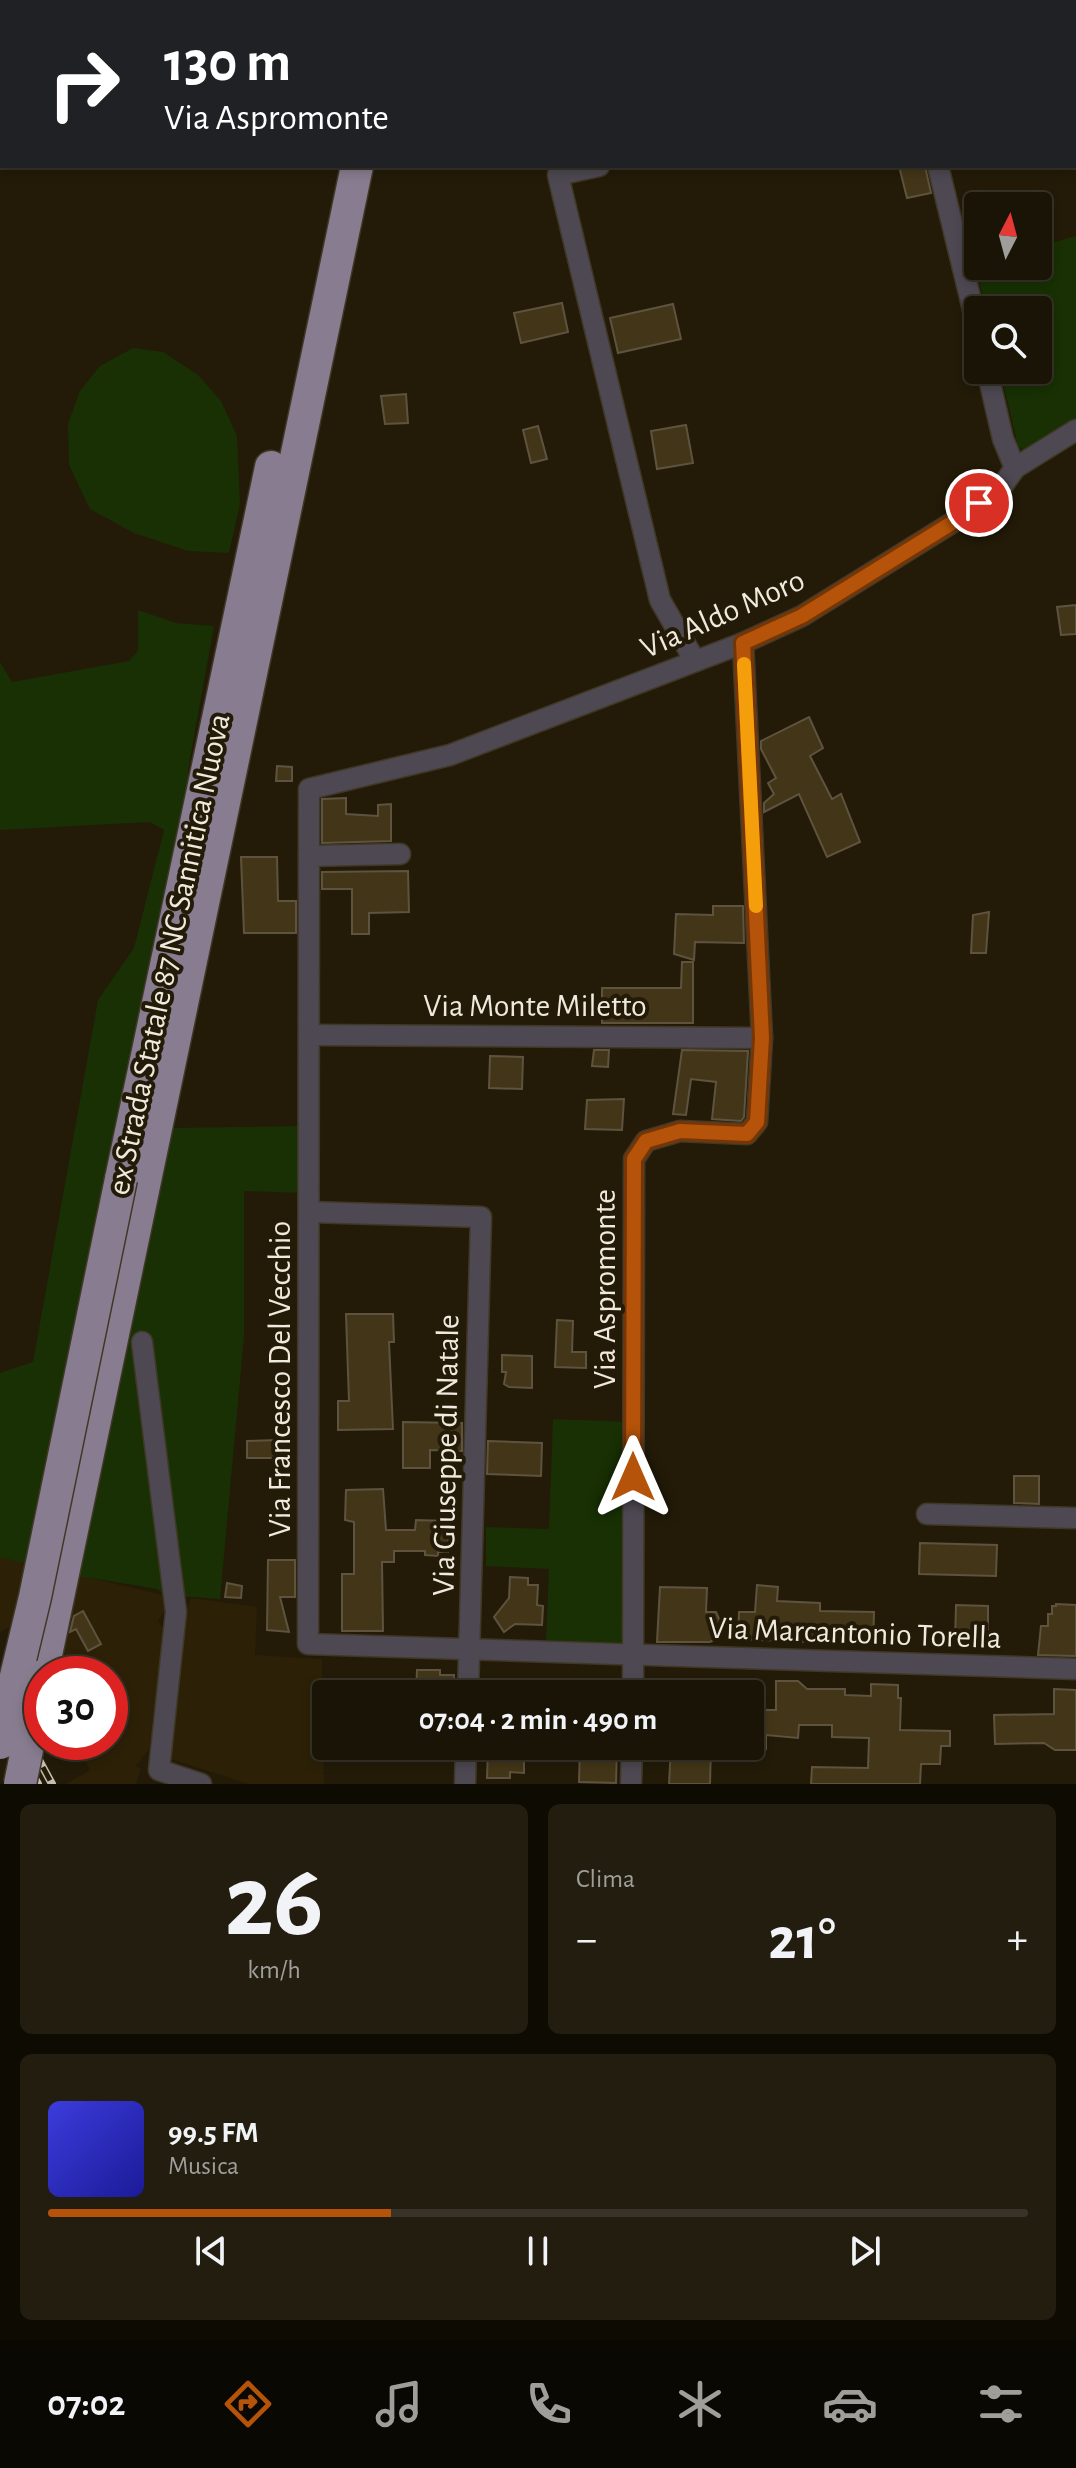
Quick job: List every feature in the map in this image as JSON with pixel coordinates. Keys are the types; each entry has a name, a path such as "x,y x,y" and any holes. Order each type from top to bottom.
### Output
{"highway":[{"name":"ex Strada Statale 87 NC Sannitica Nuova","path":"45,1656 132,1182 335,168"},
{"name":"ex Strada Statale 87 NC Sannitica Nuova","path":"0,1743 238,742 357,168"},
{"name":"ex Strada Statale 87 NC Sannitica Nuova","path":"20,1784 25,1760"}],"street":[{"path":"590,168 558,175 660,600 695,661"},
{"path":"938,168 970,296"},
{"path":"990,384 1003,439 1015,468"},
{"name":"Via Aldo Moro","path":"309,789 450,755 743,643 802,616 955,521 1003,485 1015,468 1076,430"},
{"name":"Via Aspromonte","path":"633,1655 634,1159 646,1141 680,1131 747,1134 757,1122 762,1038 743,643"},
{"name":"Via Francesco Del Vecchio","path":"309,789 308,1644 633,1655"},
{"path":"309,856 400,854"},
{"name":"Via Monte Miletto","path":"309,1035 762,1038"},
{"name":"Via Giuseppe di Natale","path":"309,1212 481,1217 469,1680"},
{"path":"142,1342 176,1612 159,1770 201,1784"},
{"path":"927,1514 1076,1518"},
{"path":"633,1655 633,1680"},
{"name":"Via Marcantonio Torella","path":"633,1655 1076,1669"},
{"path":"465,1784 466,1760"},
{"path":"631,1784 632,1760"}],"lane":[{"path":"346,218 363,168"}],"shaded area":[{"path":"0,1557 163,1595 164,1611 158,1621 164,1630 149,1749 136,1766 141,1769 136,1784 66,1784 90,1770 84,1760 128,1760 128,1656 27,1656 11,1626 0,1632"},
{"path":"191,1598 257,1607 255,1655 322,1659 322,1680 312,1680 312,1760 324,1760 324,1784 249,1784 168,1758 182,1624"}],"green space":[{"path":"1076,236 1076,421 1027,453 1018,446 1003,384 1052,384 1052,296 983,296 979,280 1052,280 1052,243"},
{"path":"133,348 163,352 198,375 221,401 237,436 240,504 229,553 188,551 134,533 90,509 69,465 68,424 80,391 100,366"},
{"path":"138,610 176,623 214,626 188,770 190,797 169,1128 299,1126 301,1193 244,1191 244,1336 220,1599 163,1595 158,1589 72,1575 0,1557 0,1373 33,1362 98,1000 134,948 164,830 150,822 0,830 0,662 12,682 129,661 138,651"},
{"path":"553,1419 629,1422 625,1646 546,1643 549,1569 486,1566 486,1527 549,1529"}],"building":[{"path":"900,168 925,168 931,193 907,198"},
{"path":"562,303 568,332 521,343 514,313"},
{"path":"673,304 681,339 618,353 610,318"},
{"path":"406,394 408,423 385,424 381,396"},
{"path":"686,425 693,463 657,469 651,431"},
{"path":"538,426 547,459 531,463 523,430"},
{"path":"1076,605 1076,634 1061,635 1057,607"},
{"path":"809,717 823,748 810,756 832,799 841,794 860,842 827,857 799,794 764,812 764,803 774,794 768,783 776,778 761,749 761,741"},
{"path":"277,766 292,767 292,781 276,781"},
{"path":"346,798 346,814 378,816 378,805 391,804 391,841 322,843 322,799"},
{"path":"241,857 277,857 278,901 296,901 296,933 244,933"},
{"path":"408,871 409,912 369,913 369,934 352,934 352,889 322,889 322,872"},
{"path":"713,906 743,906 744,943 695,942 694,960 674,954 676,914 713,915"},
{"path":"989,912 986,953 971,953 973,915"},
{"path":"682,962 693,962 693,1023 602,1023 602,988 681,988"},
{"path":"594,1050 609,1050 608,1067 592,1066"},
{"path":"682,1050 748,1051 744,1117 741,1121 712,1119 716,1082 691,1079 686,1115 673,1114"},
{"path":"490,1056 523,1057 522,1089 489,1088"},
{"path":"624,1099 622,1130 585,1129 587,1100"},
{"path":"346,1314 393,1314 394,1342 389,1342 393,1429 338,1430 338,1401 349,1401"},
{"path":"557,1320 573,1321 572,1352 586,1352 586,1368 555,1367"},
{"path":"502,1355 532,1356 532,1388 504,1384 506,1372 502,1372"},
{"path":"403,1422 462,1423 462,1451 430,1450 430,1468 403,1468"},
{"path":"277,1440 277,1458 247,1458 247,1441"},
{"path":"488,1441 542,1443 541,1476 487,1474"},
{"path":"1014,1476 1039,1476 1039,1504 1014,1503"},
{"path":"383,1489 386,1530 415,1530 416,1520 449,1521 448,1552 438,1552 438,1556 425,1555 425,1551 394,1551 394,1562 382,1562 383,1631 342,1631 342,1574 354,1574 354,1522 345,1520 346,1490"},
{"path":"920,1543 997,1545 996,1576 919,1574"},
{"path":"268,1560 295,1560 295,1597 280,1597 289,1632 267,1630"},
{"path":"510,1577 528,1578 528,1585 538,1585 537,1605 543,1606 542,1625 515,1624 504,1632 494,1617 509,1598"},
{"path":"227,1583 242,1586 241,1598 225,1597"},
{"path":"757,1585 778,1587 777,1601 820,1603 820,1611 874,1612 873,1645 738,1639 739,1612 755,1612"},
{"path":"660,1587 707,1588 706,1612 716,1612 720,1621 714,1640 657,1642"},
{"path":"956,1605 988,1606 988,1643 955,1642"},
{"path":"1076,1605 1076,1656 1038,1655 1041,1626 1048,1626 1048,1614 1052,1614 1052,1606"},
{"path":"83,1611 101,1644 88,1651 76,1629 70,1632 74,1616"},
{"path":"417,1670 440,1670 440,1675 454,1675 454,1680 417,1680"},
{"path":"776,1681 798,1681 807,1689 845,1689 845,1695 871,1696 871,1684 898,1685 898,1698 901,1698 900,1730 950,1731 950,1746 941,1746 940,1764 921,1764 920,1784 811,1784 812,1767 868,1768 869,1738 832,1737 832,1725 799,1725 798,1738 766,1735 764,1749 764,1710 776,1710"},
{"path":"1054,1689 1076,1690 1076,1750 1055,1750 1044,1743 995,1744 994,1715 1054,1714"},
{"path":"488,1760 524,1760 524,1773 510,1772 510,1778 487,1778"},
{"path":"580,1760 617,1760 616,1783 579,1782"},
{"path":"670,1760 711,1760 710,1784 669,1784"}],"railway":[{"path":"0,1688 52,1784"},
{"path":"0,1714 38,1784"}],"slow traffic":[{"path":"744,664 756,906"}],"route":[{"path":"633,1477 634,1159 646,1141 680,1131 747,1134 757,1122 762,1038 743,643 802,616 979,503"}]}
